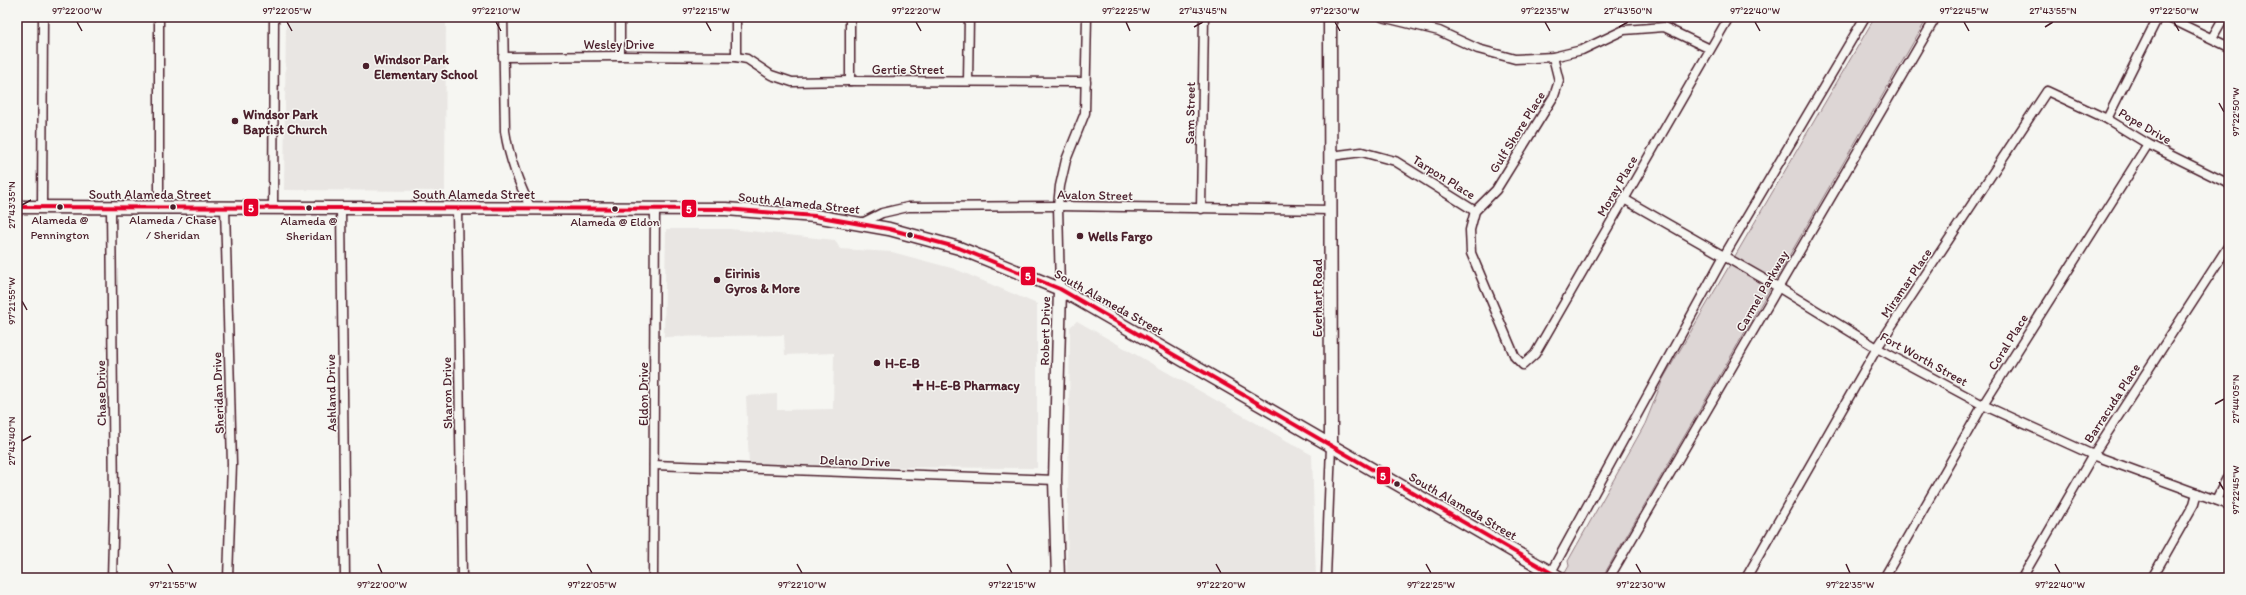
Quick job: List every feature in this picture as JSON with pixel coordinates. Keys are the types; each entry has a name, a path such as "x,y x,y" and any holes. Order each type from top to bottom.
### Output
{"main road":[{"name":"Everhart Road","path":"1330,17 1331,446"},
{"name":"South Alameda Street","path":"17,207 655,209 773,211 862,223 959,248 1060,289 1556,575"},
{"name":"Robert Drive","path":"1058,578 1055,480 1060,289"}],"street":[{"path":"42,208 43,17"},
{"path":"159,17 159,208"},
{"path":"273,208 274,17"},
{"path":"503,17 503,57 508,148 520,184 531,209"},
{"path":"620,17 620,56"},
{"path":"736,17 736,57"},
{"path":"850,17 850,81"},
{"path":"968,17 968,81"},
{"name":"Robert Drive","path":"1060,289 1058,206 1060,186 1066,160 1085,113 1087,17"},
{"name":"Sam Street","path":"1201,209 1204,17"},
{"path":"1382,17 1439,30 1478,49 1515,59 1554,57 1582,50 1624,30 1664,28 1710,49"},
{"name":"Moray Place","path":"1523,365 1535,354 1710,49 1730,17"},
{"path":"1556,575 1724,256 1865,17"},
{"name":"Carmel Parkway","path":"1609,578 1936,17"},
{"path":"2107,119 2158,17"},
{"path":"2167,17 2229,47"},
{"path":"2212,38 2224,17"},
{"name":"Wesley Drive","path":"503,57 736,57"},
{"name":"Gertie Street","path":"736,57 747,59 771,75 792,82 1086,82"},
{"name":"Gulf Shore Place","path":"1475,211 1496,190 1554,96 1559,81 1554,57"},
{"name":"Pope Drive","path":"2047,91 2107,119 2148,144 2229,184"},
{"name":"Miramar Place","path":"1746,578 1878,348 2047,91"},
{"name":"Coral Place","path":"1884,578 1982,405 2148,144"},
{"name":"Tarpon Place","path":"1331,156 1362,152 1395,161 1475,211 1470,230 1471,253 1515,357 1523,365"},
{"name":"Fort Worth Street","path":"1624,199 1778,287 1878,348 1982,405 2093,455 2229,505"},
{"name":"Avalon Street","path":"862,223 882,213 908,207 1058,206 1331,210"},
{"name":"Chase Drive","path":"111,208 114,502 112,578"},
{"name":"Sheridan Drive","path":"225,208 232,464 228,578"},
{"name":"Ashland Drive","path":"341,208 345,578"},
{"name":"Sharon Drive","path":"457,208 462,578"},
{"name":"Eldon Drive","path":"653,578 655,209"},
{"name":"Barracuda Place","path":"2022,578 2093,455 2229,245"},
{"name":"Everhart Road","path":"1326,578 1331,446"},
{"name":"Delano Drive","path":"654,465 1055,480"},
{"path":"2216,500 2229,474"},
{"path":"2152,578 2194,504 2197,493"}],"shaded area":[{"name":"Windsor Park Elementary School","path":"286,17 446,17 445,191 284,190"},
{"path":"1875,17 1928,17 1602,578 1562,578 1569,566 1568,561 1645,424 1663,379"},
{"path":"666,229 730,229 835,240 840,249 892,252 955,269 1037,304 1037,468 749,466 746,396 777,394 777,410 833,409 834,353 785,355 784,335 664,337"},
{"path":"1077,321 1312,455 1316,578 1067,578 1070,327"}],"transit line":[{"name":"5","path":"17,207 726,209 815,216 889,229 959,248 1060,289 1560,578"}],"place":[{"name":"Windsor Park Elementary School","path":"366,66"},
{"name":"Windsor Park Baptist Church","path":"235,121"},
{"name":"Alameda @ Pennington","path":"60,207"},
{"name":"Alameda / Chase / Sheridan","path":"173,207"},
{"name":"Alameda @ Sheridan","path":"309,208"},
{"name":"Alameda @ Eldon","path":"615,209"},
{"name":"Wells Fargo","path":"1080,236"},
{"name":"Eirinis Gyros & More","path":"717,280"},
{"name":"H-E-B","path":"877,363"},
{"name":"H-E-B Pharmacy","path":"918,385"}]}
